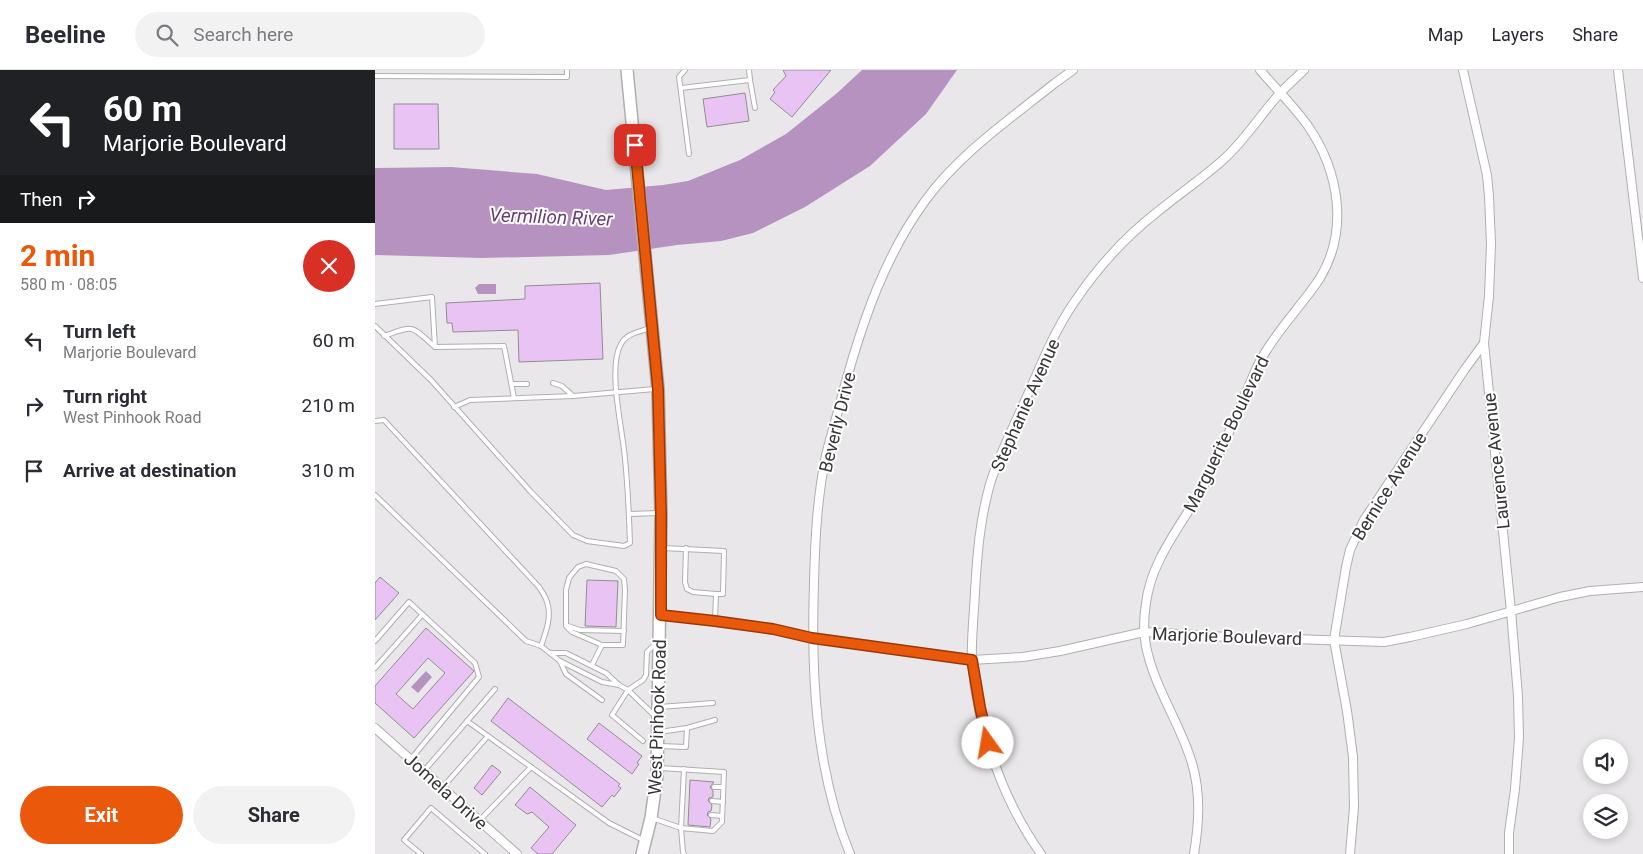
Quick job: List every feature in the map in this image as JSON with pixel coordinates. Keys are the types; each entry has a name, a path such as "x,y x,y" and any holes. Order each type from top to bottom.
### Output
{"main road":[{"name":"West Pinhook Road","path":"627,70 658,389 661,513 659,732 651,818 644,850"}],"street":[{"name":"Beverly Drive","path":"850,854 836,814 821,741 815,698 812,638 816,526 826,456 856,344 895,246 926,200 951,168 1073,70"},
{"name":"Marguerite Boulevard","path":"1194,854 1199,815 1193,766 1149,660 1144,632 1147,596 1154,570 1220,453 1259,363 1272,342 1321,276 1333,248 1338,211 1334,185 1326,158 1307,125 1260,70"},
{"name":"Stephanie Avenue","path":"1041,854 1018,816 1002,782 988,743 972,660 977,548 990,484 1004,443 1024,403 1044,354 1072,305 1117,250 1155,214 1226,157 1280,94 1304,70"},
{"name":"Laurence Avenue","path":"1463,70 1487,175 1489,196 1491,244 1489,296 1484,343 1518,696 1519,738 1509,832 1509,854"},
{"path":"1618,70 1643,278"},
{"name":"Bernice Avenue","path":"1350,854 1354,807 1353,757 1334,640 1350,550 1364,520 1465,368 1484,343"},
{"name":"Marjorie Boulevard","path":"661,615 773,629 812,638 972,660 1023,657 1060,651 1144,632 1384,642 1420,635 1590,590 1643,587"},
{"name":"Jomela Drive","path":"375,728 517,854"}],"lane":[{"path":"505,70 505,77"},
{"path":"375,76 567,77 567,70"},
{"path":"685,70 679,77 689,154"},
{"path":"749,70 755,108"},
{"path":"681,88 750,80"},
{"path":"375,304 432,297 435,347"},
{"path":"375,326 431,380 531,492 573,535 587,541 624,546 630,544 629,514 625,453 615,368 620,345 628,335 651,328"},
{"path":"384,336 413,328 435,347 504,346 514,398"},
{"path":"553,383 562,386 573,396"},
{"path":"512,384 527,384"},
{"path":"454,407 470,400 573,396 658,389"},
{"path":"375,421 384,420 539,587 547,601 549,616 547,631 541,646"},
{"path":"375,495 526,642 541,646 560,661 602,682 619,685 629,690 659,720"},
{"path":"629,514 661,513"},
{"path":"661,548 686,548 724,550 723,594 693,592 687,589 685,582 686,548"},
{"path":"585,564 616,571 623,579 625,590 623,645 602,645 572,632 566,626 566,590 569,578 579,567 585,564"},
{"path":"715,621 716,594"},
{"path":"375,641 409,602 475,663 479,677 410,760"},
{"path":"375,668 422,615"},
{"path":"566,626 580,630 624,631"},
{"path":"643,741 612,715 629,690 643,680 646,675 647,652 660,640"},
{"path":"592,665 602,645"},
{"path":"551,654 566,653 606,672 619,685"},
{"path":"560,661 566,674 602,700"},
{"path":"423,772 495,689"},
{"path":"659,707 713,703"},
{"path":"659,732 687,728 715,720"},
{"path":"467,721 644,850"},
{"path":"658,746 686,747 687,728"},
{"path":"442,788 488,736"},
{"path":"479,821 531,767"},
{"path":"651,818 681,828 713,831 722,822 724,772 657,768"},
{"path":"684,769 681,813 684,854"},
{"path":"683,785 690,785"},
{"path":"714,787 723,788"},
{"path":"682,798 689,799"},
{"path":"712,801 723,802"},
{"path":"421,854 404,840 431,808 481,853"},
{"path":"681,813 689,814"},
{"path":"711,815 722,816"}],"water":[{"name":"Vermilion River","path":"862,70 957,70 926,114 870,166 805,207 753,233 721,241 609,255 482,258 375,255 375,168 451,167 537,174 606,190 688,181 740,160 786,134 836,94"},
{"path":"479,284 496,284 496,294 478,294 475,288"},
{"path":"426,671 432,677 418,693 411,687"}],"building":[{"path":"783,70 831,70 792,117 770,99 775,92 773,90 786,76"},
{"path":"745,93 749,121 707,127 703,99"},
{"path":"394,104 438,104 439,149 394,149"},
{"path":"600,283 603,359 519,362 518,330 453,332 452,323 447,323 446,303 525,299 525,286"},
{"path":"380,577 399,593 375,620 375,583"},
{"path":"587,580 618,581 616,627 585,626"},
{"path":"426,628 474,671 414,738 375,703 375,686","holes":["428,658 445,673 413,709 396,694"]},
{"path":"508,698 620,784 618,786 621,788 614,797 612,795 602,807 491,721"},
{"path":"599,723 642,756 632,774 587,739"},
{"path":"492,765 501,772 482,795 474,788"},
{"path":"690,780 714,782 710,787 713,791 713,797 709,798 708,801 712,805 711,811 707,815 711,819 710,827 688,825"},
{"path":"530,787 576,825 552,854 538,854 531,848 549,827 532,812 527,814 515,805"}],"route":[{"path":"635,145 658,389 661,615 773,629 812,638 972,660 988,743"}]}
